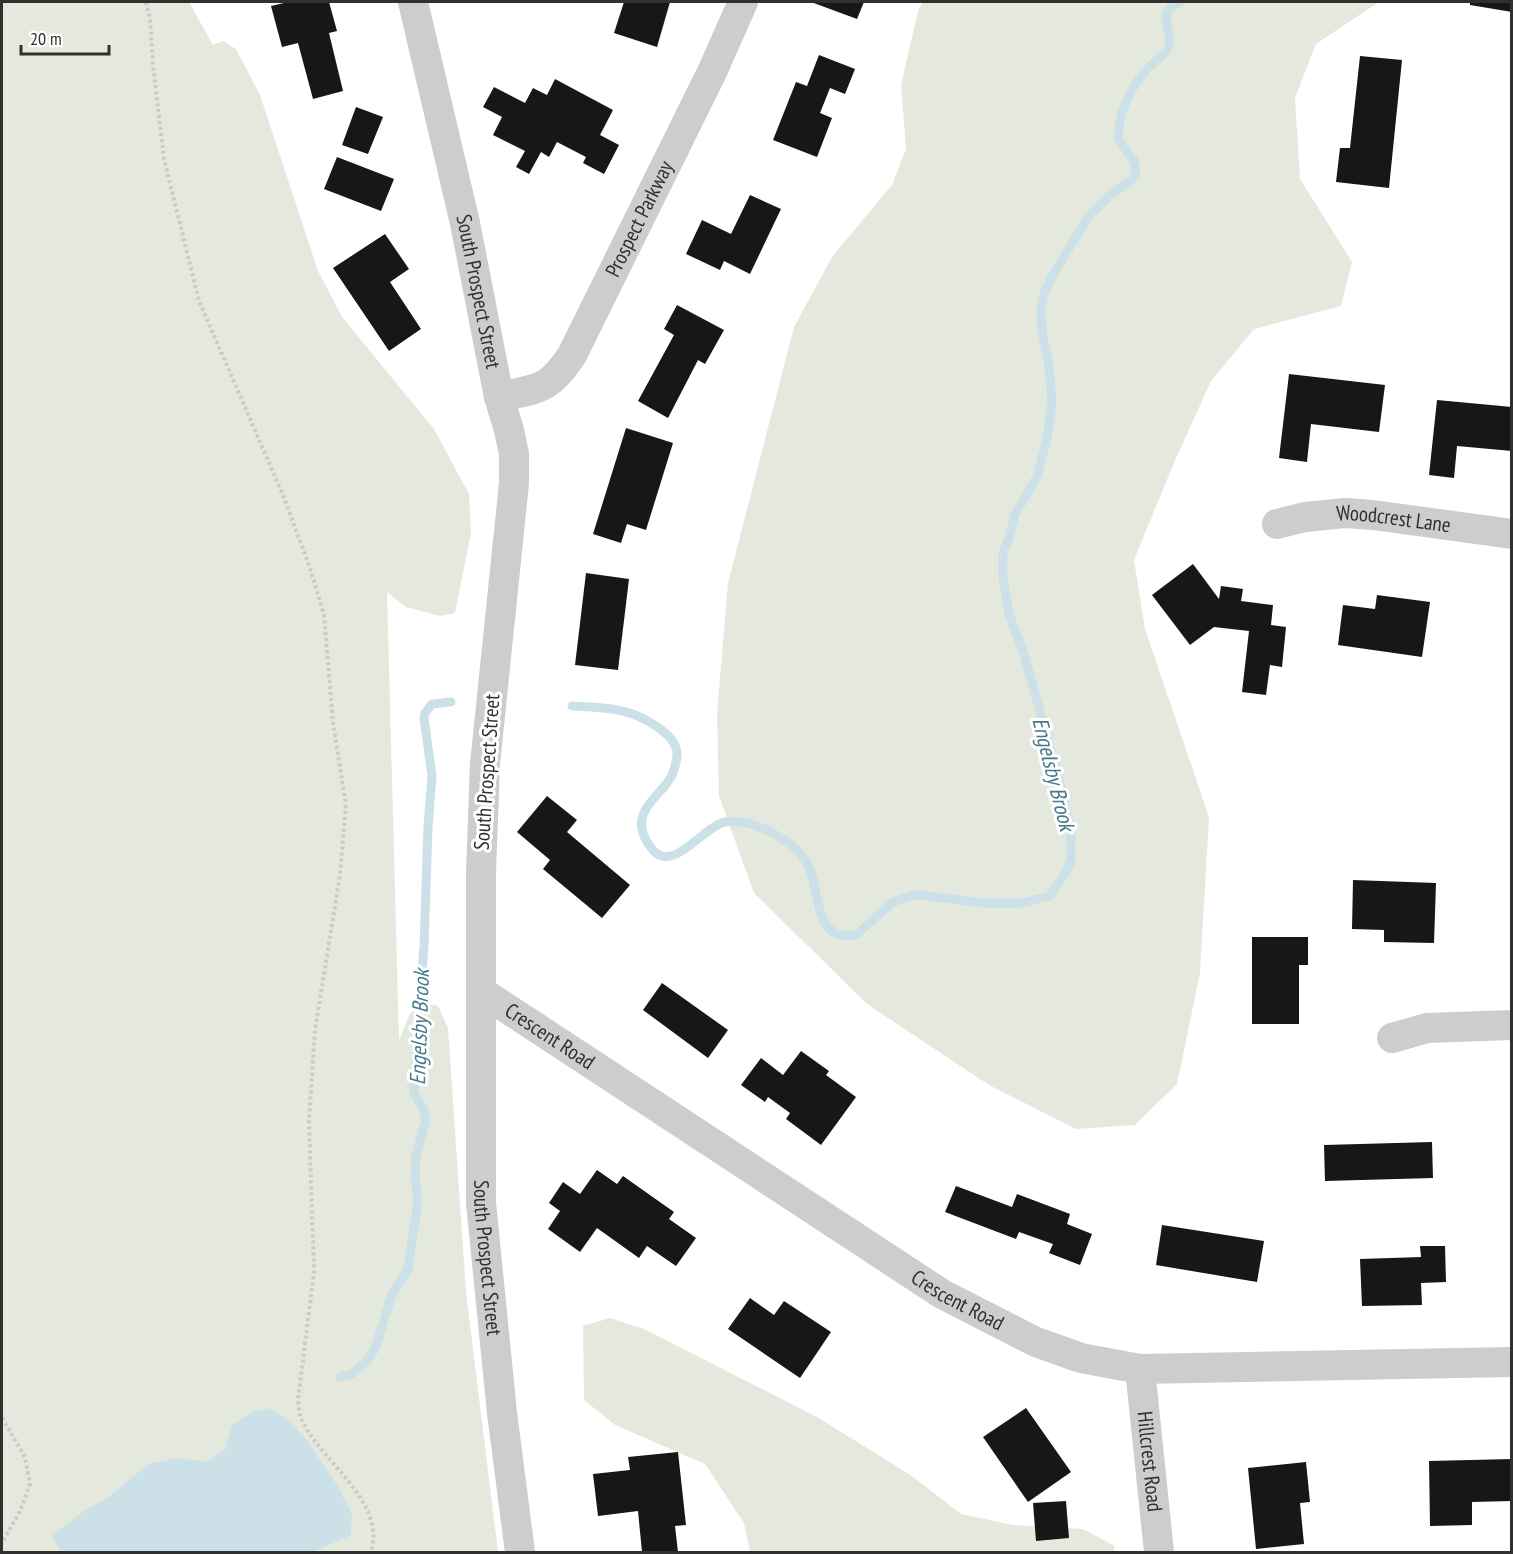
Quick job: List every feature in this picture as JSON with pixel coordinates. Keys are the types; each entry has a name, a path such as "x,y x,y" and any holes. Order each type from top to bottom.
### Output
{"street":[{"name":"South Prospect Street","path":"413,2 465,223 499,397 514,454 514,483 485,764 481,873 481,1203 502,1413 520,1552"},
{"name":"Prospect Parkway","path":"499,397 548,384 556,378 572,355 712,72 743,2"},
{"name":"Woodcrest Lane","path":"1277,524 1305,517 1345,513 1512,534"},
{"name":"Crescent Road","path":"482,992 942,1294 1036,1342 1081,1358 1140,1369 1512,1362"},
{"path":"1392,1038 1427,1028 1512,1025"},
{"name":"Hillcrest Road","path":"1140,1369 1160,1552"}],"path":[{"path":"146,2 150,19 164,159 199,301 282,495 311,571 324,615 333,723 346,805 340,875 315,1030 309,1120 314,1272 298,1400 300,1417 309,1431 359,1494 372,1526 371,1552"},
{"path":"2,1418 25,1457 30,1484 20,1511 2,1543"}],"shaded area":[{"path":"2,2 189,2 213,45 223,41 236,49 260,95 318,271 342,317 434,429 469,494 471,533 455,613 440,616 406,607 387,592 399,1040 410,1014 422,1003 438,1006 448,1028 466,1292 498,1552 2,1552"},
{"path":"923,2 1379,2 1316,44 1295,98 1300,179 1352,262 1341,306 1254,329 1211,381 1134,560 1145,629 1209,817 1200,973 1177,1084 1135,1125 1076,1129 989,1085 867,1004 754,893 719,796 717,713 728,583 794,327 832,257 892,185 906,149 901,85 918,11"},
{"path":"610,1318 644,1329 817,1417 912,1476 961,1514 1013,1525 1083,1529 1115,1546 1113,1552 750,1552 744,1523 705,1464 615,1425 584,1400 583,1326"}],"water":[{"path":"269,1408 285,1418 304,1436 339,1488 352,1514 351,1535 313,1552 61,1552 52,1536 84,1511 110,1496 148,1464 178,1458 207,1462 225,1449 232,1425 250,1413"}],"building":[{"path":"288,2 329,2 337,31 329,33 343,91 313,99 298,43 282,47 271,6"},
{"path":"624,2 670,2 657,47 614,33"},
{"path":"811,2 864,2 857,19"},
{"path":"1470,2 1512,2 1512,12 1470,5"},
{"path":"819,55 855,69 845,94 830,88 820,113 832,118 817,157 773,140 796,82 807,86"},
{"path":"1360,56 1402,60 1389,188 1336,182 1340,148 1350,148"},
{"path":"555,79 613,110 600,135 619,145 604,174 583,163 586,157 557,142 549,157 541,152 529,174 516,167 525,151 493,135 502,117 483,107 494,87 525,103 533,88 547,95"},
{"path":"356,107 383,117 368,154 342,145"},
{"path":"337,157 394,179 381,211 324,189"},
{"path":"750,195 781,209 750,274 724,261 720,270 686,254 702,220 731,234"},
{"path":"385,234 409,269 390,282 421,329 389,351 333,268"},
{"path":"677,305 724,330 705,364 698,360 668,418 638,401 674,335 664,329"},
{"path":"1289,374 1385,385 1379,432 1311,424 1307,462 1279,458"},
{"path":"1437,400 1512,407 1512,451 1457,446 1454,478 1429,475"},
{"path":"626,428 673,443 646,530 627,524 621,543 593,534"},
{"path":"1193,564 1219,599 1221,586 1243,589 1241,601 1273,605 1271,625 1286,627 1282,667 1270,665 1266,695 1242,692 1249,631 1214,627 1190,645 1152,595"},
{"path":"586,573 629,579 618,670 575,665"},
{"path":"1377,595 1430,602 1422,657 1338,645 1343,605 1375,609"},
{"path":"547,796 577,820 567,832 630,885 602,918 543,869 550,860 517,832"},
{"path":"1353,880 1436,883 1434,943 1384,942 1384,930 1352,929"},
{"path":"1252,937 1308,937 1308,965 1299,965 1299,1024 1252,1024"},
{"path":"662,983 728,1030 708,1058 643,1010"},
{"path":"801,1051 829,1071 826,1075 856,1097 821,1145 786,1119 790,1113 768,1097 765,1102 741,1085 761,1058 783,1075"},
{"path":"1432,1142 1433,1178 1325,1181 1324,1145"},
{"path":"597,1170 617,1184 623,1176 674,1212 669,1219 696,1238 676,1266 647,1246 639,1258 597,1228 580,1252 548,1229 560,1211 549,1203 563,1182 580,1194"},
{"path":"956,1186 1012,1207 1017,1194 1070,1214 1067,1224 1092,1234 1080,1265 1049,1253 1053,1244 1019,1232 1016,1239 945,1212"},
{"path":"1162,1225 1264,1241 1257,1282 1156,1265"},
{"path":"1420,1246 1445,1246 1446,1282 1421,1283 1422,1305 1362,1306 1360,1259 1421,1257"},
{"path":"750,1298 774,1315 784,1301 831,1332 800,1378 728,1329"},
{"path":"1026,1408 1071,1472 1028,1502 983,1437"},
{"path":"678,1452 686,1525 675,1526 678,1552 642,1552 638,1511 598,1516 593,1474 630,1470 628,1457"},
{"path":"1512,1459 1512,1501 1472,1502 1472,1525 1430,1526 1429,1461"},
{"path":"1306,1462 1310,1502 1300,1503 1304,1544 1256,1549 1248,1468"},
{"path":"1066,1501 1069,1538 1036,1541 1033,1503"}],"waterway":[{"name":"Engelsby Brook","path":"572,706 604,708 629,713 653,724 668,735 673,742 677,754 672,775 645,810 642,819 643,833 652,849 660,855 669,856 679,853 716,825 725,822 747,823 768,831 789,843 804,858 809,867 821,914 833,932 843,936 857,934 893,902 910,896 920,895 983,903 1022,903 1050,896 1071,860 1071,837 1062,789 1023,651 1009,614 1003,577 1003,553 1015,514 1037,477 1047,438 1052,403 1049,366 1042,331 1041,309 1045,291 1088,217 1109,196 1136,175 1134,161 1118,138 1121,118 1127,99 1137,82 1168,49 1170,39 1166,16 1172,7 1180,2"},
{"name":"Engelsby Brook","path":"340,1377 352,1374 369,1359 376,1346 392,1294 408,1269 418,1200 415,1179 416,1155 426,1120 423,1108 414,1093 432,776 424,718 432,704 451,702"}]}
